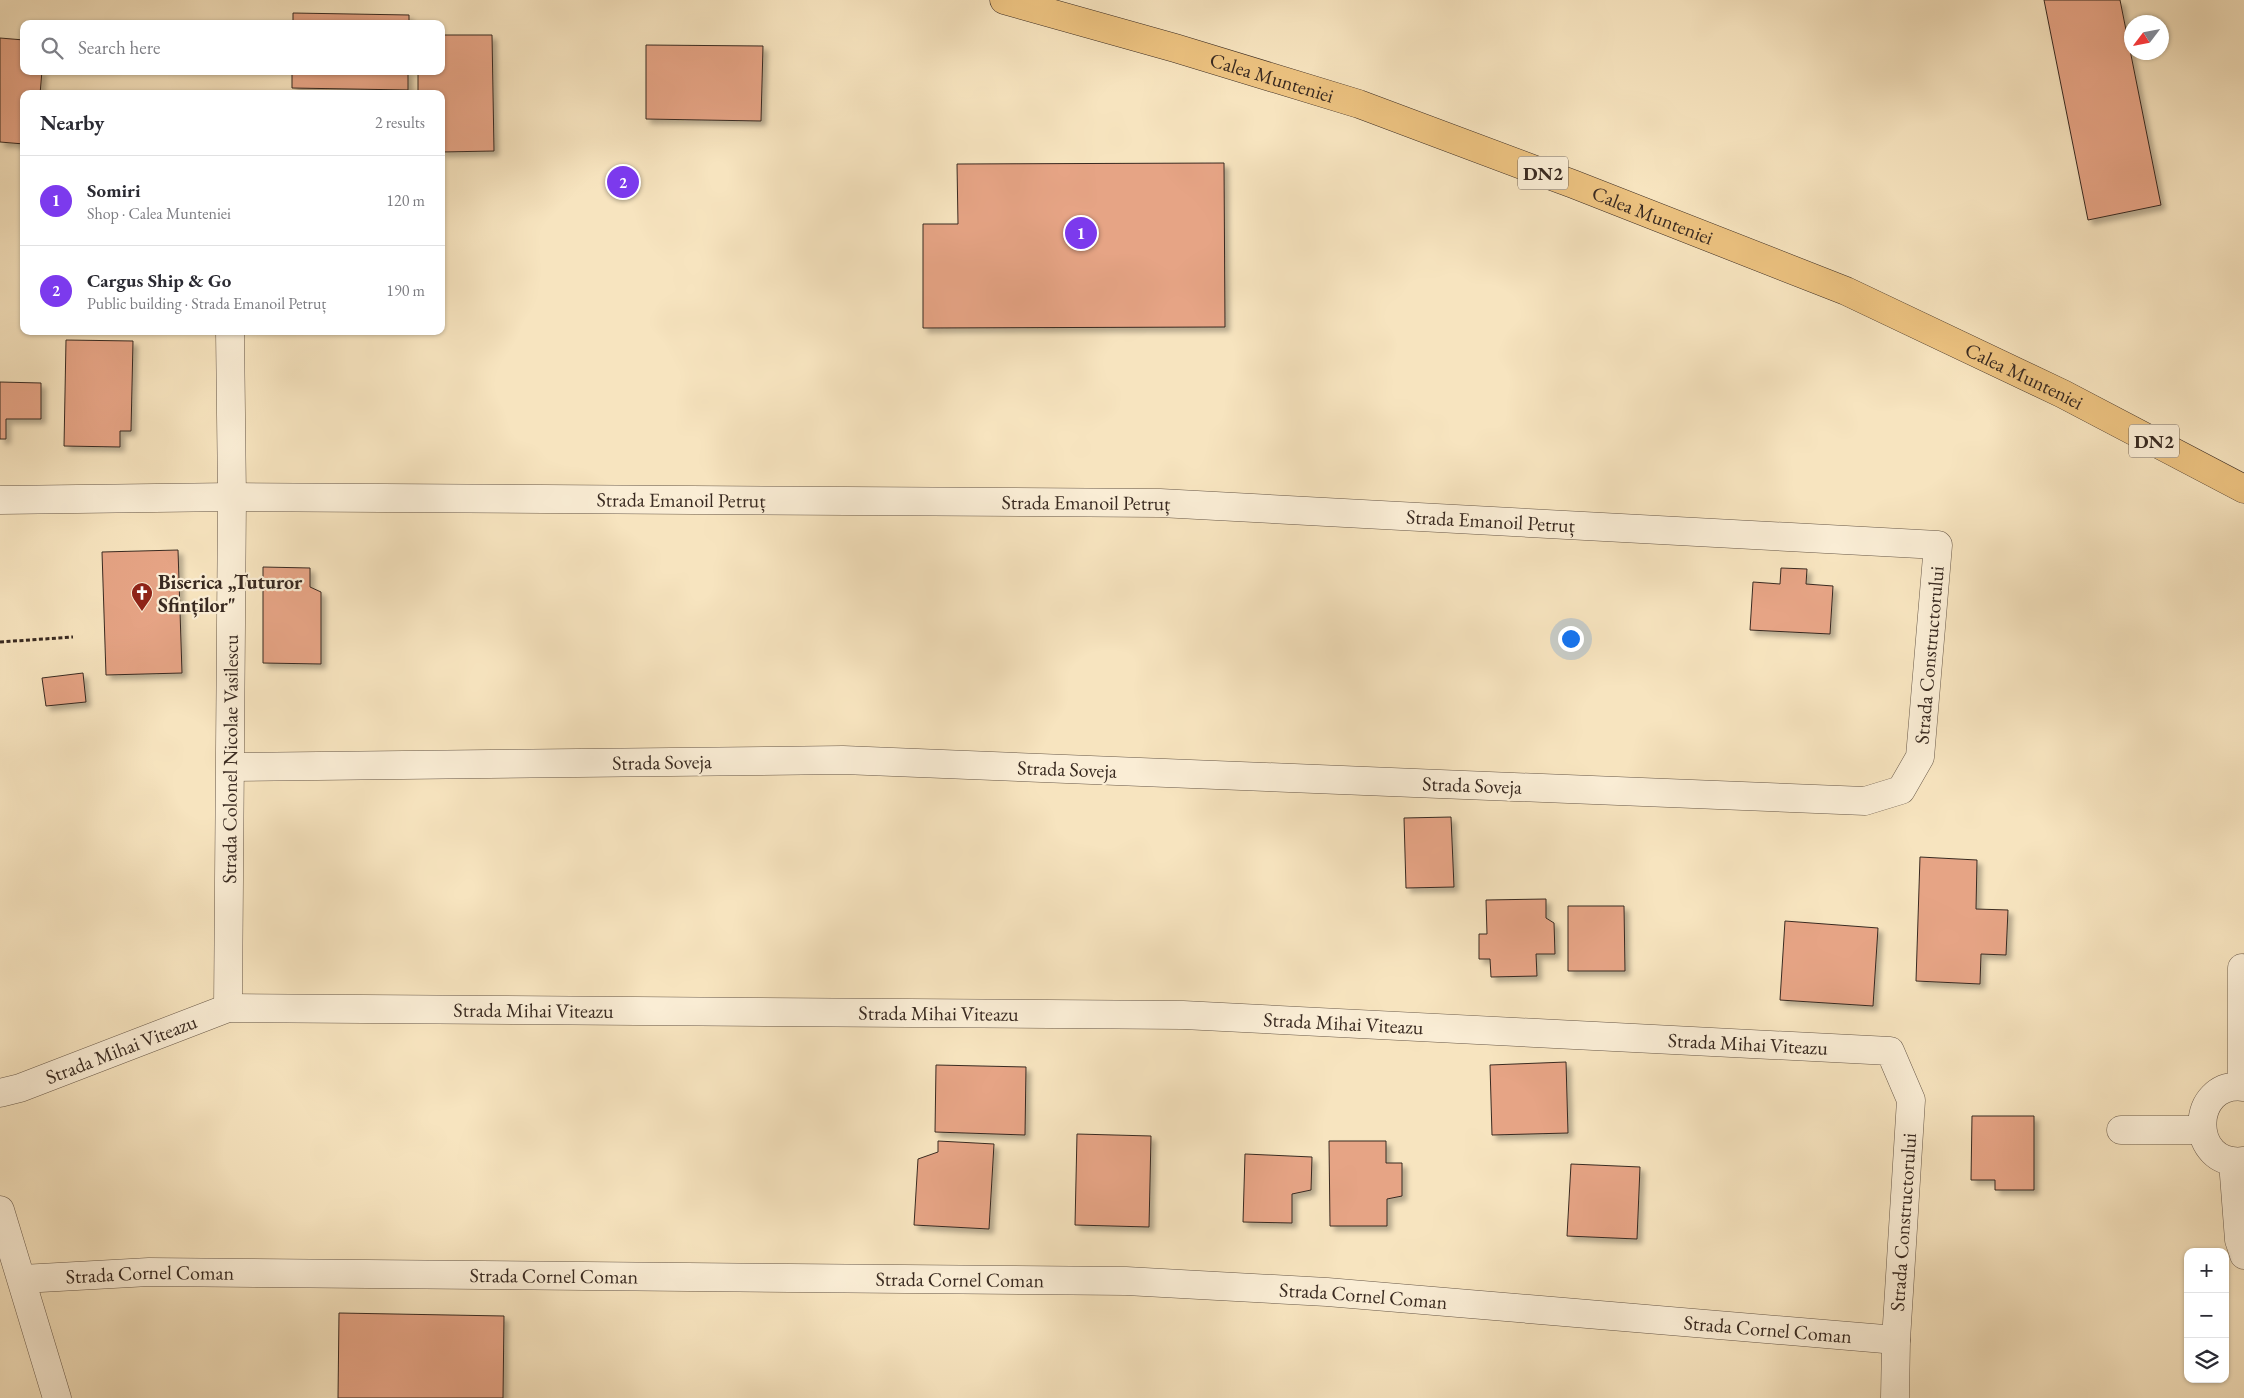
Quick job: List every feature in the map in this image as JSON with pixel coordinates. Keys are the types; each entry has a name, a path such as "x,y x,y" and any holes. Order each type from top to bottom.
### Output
{"main road":[{"name":"Calea Munteniei","path":"1004,0 1175,48 1359,104 1582,188 1836,288 2063,394 2244,489"}],"street":[{"name":"Strada Colonel Nicolae Vasilescu","path":"228,1008 232,497 230,335"},
{"name":"Strada Emanoil Petruț","path":"0,500 232,497 1160,503 1938,545"},
{"name":"Strada Constructorului","path":"1901,790 1920,757 1935,603 1938,545"},
{"name":"Strada Soveja","path":"231,767 844,760 1866,801 1901,790"},
{"path":"2242,968 2243,1087 2226,1088 2212,1096 2204,1110 2202,1130 2207,1145 2218,1157 2239,1162 2239,1240 2244,1255"},
{"name":"Strada Mihai Viteazu","path":"0,1093 20,1088 228,1008 1183,1015 1890,1051"},
{"name":"Strada Constructorului","path":"1890,1051 1911,1100 1896,1340 1895,1398"},
{"path":"2121,1130 2202,1130"},
{"path":"0,1210 57,1398"},
{"name":"Strada Cornel Coman","path":"22,1279 149,1272 1126,1281 1336,1292 1896,1340"}],"path":[{"path":"0,642 73,637"}],"building":[{"path":"2044,0 2120,0 2124,20 2124,60 2132,60 2161,205 2088,220"},
{"path":"293,13 409,15 409,20 293,20"},
{"path":"445,35 492,35 494,151 445,152 445,90 418,90 418,75 445,75"},
{"path":"0,38 20,40 20,75 42,75 40,90 20,90 20,144 0,142"},
{"path":"646,45 763,46 761,121 646,119"},
{"path":"292,75 408,75 408,90 292,88"},
{"path":"1224,163 1225,327 923,328 923,224 958,224 957,164"},
{"path":"66,340 133,341 131,431 120,431 120,447 64,446"},
{"path":"0,382 41,383 41,419 6,419 6,439 0,439"},
{"name":"Biserica „Tuturor Sfinților\"","path":"178,550 182,673 106,675 102,552"},
{"path":"263,567 310,568 310,587 321,592 321,664 263,663"},
{"path":"1781,568 1807,569 1806,584 1833,586 1830,634 1750,630 1753,582 1780,584"},
{"path":"83,673 86,702 46,706 42,678"},
{"path":"1451,817 1454,887 1406,888 1404,818"},
{"path":"1920,857 1977,860 1976,909 2008,910 2006,955 1981,954 1980,984 1916,981"},
{"path":"1546,899 1546,918 1554,923 1555,954 1536,954 1537,976 1491,977 1490,959 1479,959 1479,934 1487,934 1486,900"},
{"path":"1568,906 1624,906 1625,971 1568,971"},
{"path":"1785,921 1878,928 1873,1006 1780,1000"},
{"path":"1566,1062 1568,1133 1492,1135 1490,1065"},
{"path":"936,1065 1026,1067 1025,1135 935,1132"},
{"path":"1972,1116 2034,1116 2034,1190 1995,1190 1995,1180 1971,1180"},
{"path":"1077,1134 1151,1136 1149,1227 1075,1225"},
{"path":"938,1141 994,1144 989,1229 914,1225 918,1159 938,1152"},
{"path":"1329,1141 1386,1141 1386,1163 1402,1163 1402,1196 1387,1199 1387,1226 1330,1226"},
{"path":"1245,1154 1312,1157 1311,1190 1292,1194 1292,1223 1243,1222"},
{"path":"1571,1164 1640,1167 1637,1239 1567,1236"},
{"path":"339,1313 504,1316 503,1398 338,1398"}],"place":[{"name":"Cargus Ship & Go","path":"623,182"},
{"name":"Somiri","path":"1081,233"},
{"name":"Biserica „Tuturor Sfinților\"","path":"142,612"}]}
